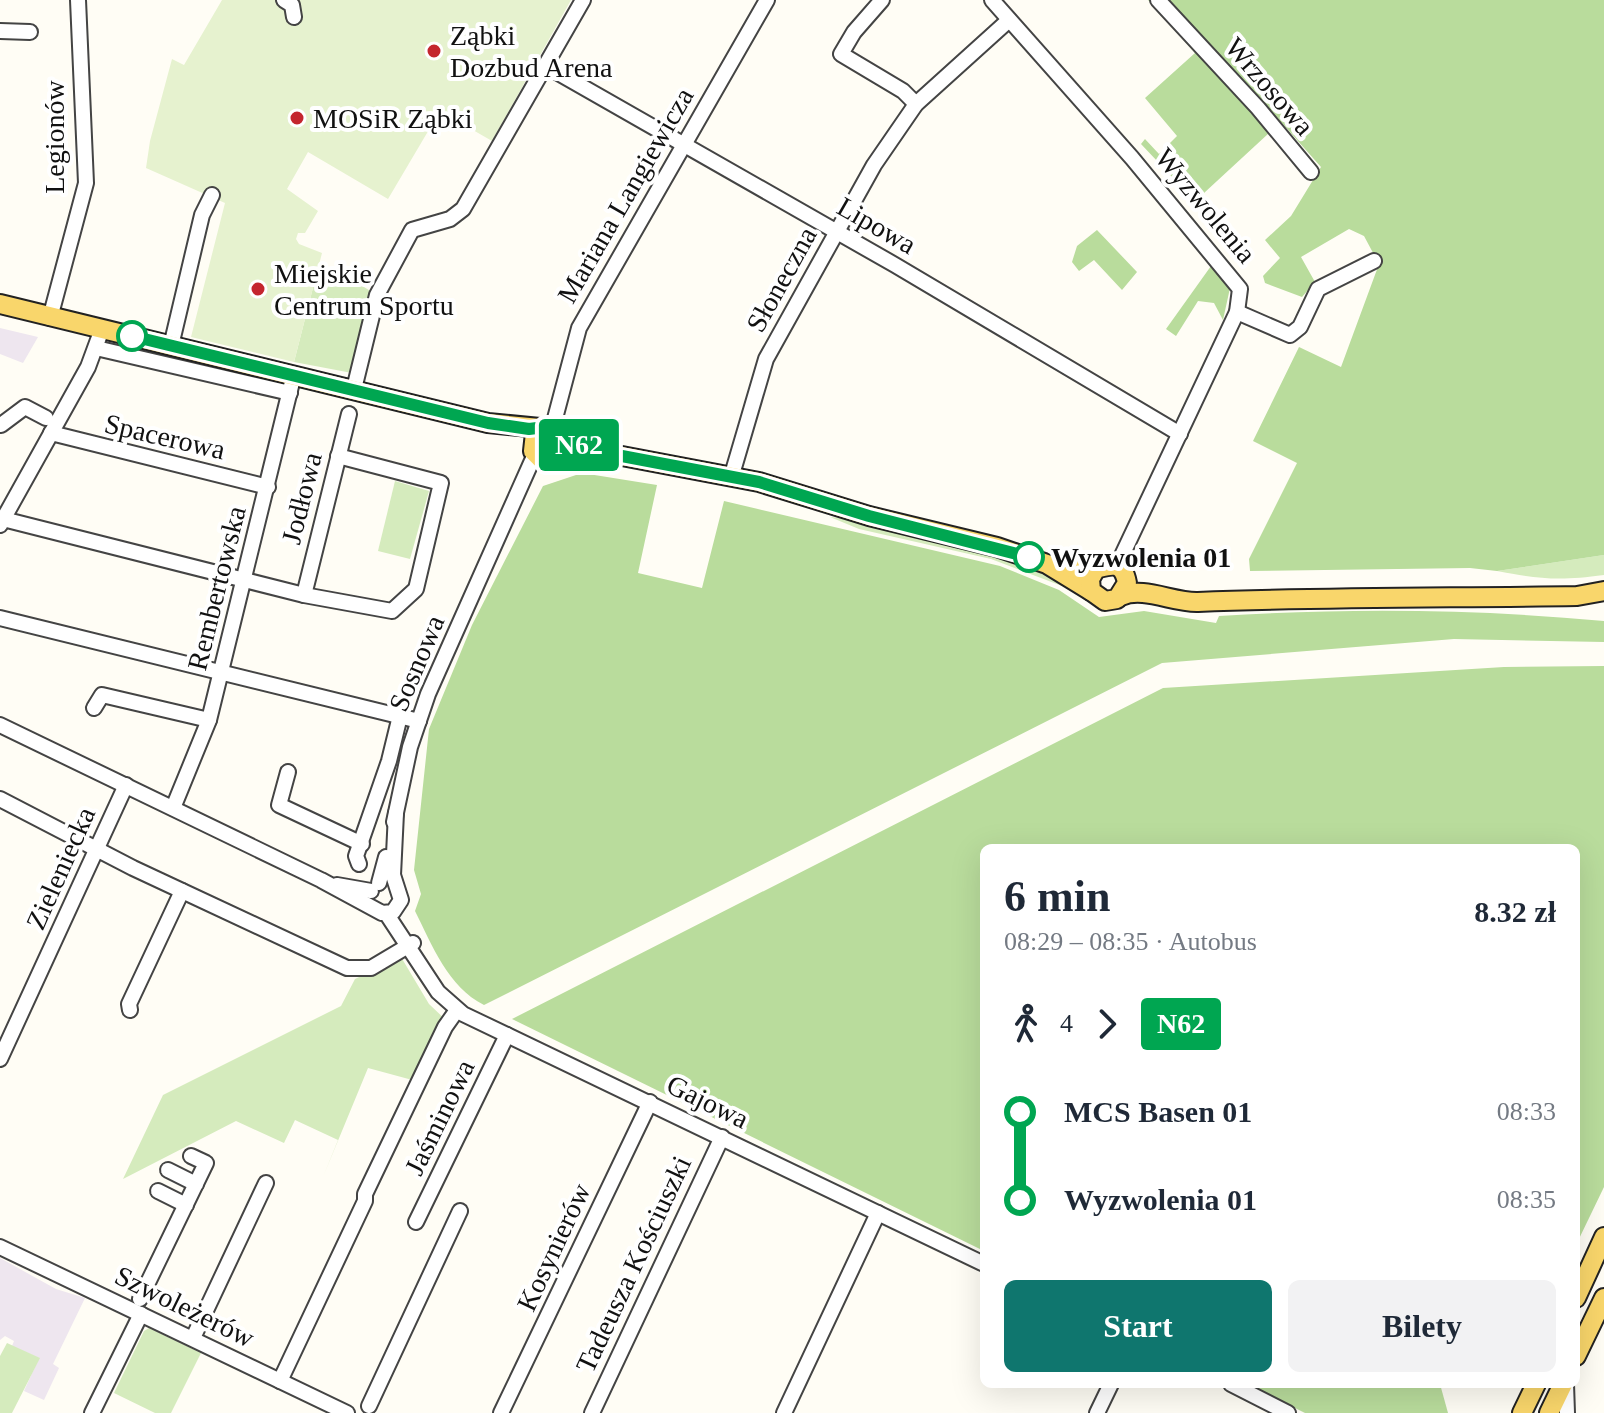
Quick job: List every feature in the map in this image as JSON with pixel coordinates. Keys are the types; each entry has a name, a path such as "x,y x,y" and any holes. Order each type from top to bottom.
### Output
{"main road":[{"path":"0,304 488,423 547,444 731,478 756,490 810,505 997,547 1047,564 1122,572 1216,600"},
{"path":"1047,564 1105,601 1135,592 1183,601 1577,596 1604,600"},
{"path":"1091,591 1090,579 1097,567"},
{"path":"1121,596 1126,588 1122,572"},
{"path":"1577,596 1604,591"},
{"path":"1580,1289 1604,1237"},
{"path":"1580,1348 1604,1298"},
{"path":"1522,1413 1534,1388"},
{"path":"1549,1413 1562,1388"}],"street":[{"name":"Legionów","path":"50,318 86,183 78,0"},
{"path":"284,0 292,5 294,17"},
{"path":"354,389 377,295 412,230 450,219 463,209 583,0"},
{"name":"Mariana Langiewicza","path":"547,444 579,328 767,0"},
{"path":"882,0 854,32 841,54 903,91 916,104"},
{"name":"Wyzwolenia","path":"992,0 1237,280 1241,296 1237,312"},
{"name":"Wrzosowa","path":"1158,0 1258,108 1311,172"},
{"name":"Słoneczna","path":"731,478 766,359 880,156 916,104 1009,20"},
{"path":"0,31 30,32"},
{"name":"Lipowa","path":"546,66 1180,434"},
{"path":"171,346 202,215 212,195"},
{"path":"1122,572 1180,434 1237,312 1290,335 1300,327 1318,289 1374,261"},
{"path":"102,329 96,348 2,522 387,612 411,595 441,483 338,456"},
{"path":"96,348 290,393"},
{"name":"Rembertowska","path":"173,808 209,720 223,671 294,374"},
{"path":"0,425 25,407 46,418"},
{"name":"Jodłowa","path":"304,595 349,414"},
{"name":"Spacerowa","path":"51,433 268,487"},
{"name":"Sosnowa","path":"374,893 419,721 498,538 547,444"},
{"path":"0,618 419,721"},
{"path":"94,708 102,695 209,720"},
{"name":"Sosnowa","path":"359,864 356,856 400,716"},
{"path":"0,725 321,880 348,896 396,887"},
{"path":"288,772 279,805 362,844"},
{"name":"Zieleniecka","path":"0,1059 126,785"},
{"path":"0,799 182,891 347,968 371,968 410,945"},
{"name":"Sosnowa","path":"392,910 401,896 393,875 396,813"},
{"path":"130,1010 129,1004 182,891"},
{"path":"374,893 392,910"},
{"name":"Gajowa","path":"392,910 423,968 443,998 457,1010 980,1262"},
{"path":"280,1381 365,1201 365,1194 445,1027 457,1010"},
{"name":"Jaśminowa","path":"416,1222 507,1035"},
{"name":"Kosynierów","path":"501,1413 650,1102"},
{"name":"Tadeusza Kościuszki","path":"592,1413 722,1137"},
{"path":"92,1413 206,1163 191,1156"},
{"path":"168,1170 196,1184"},
{"path":"193,1338 266,1183"},
{"path":"158,1191 186,1205"},
{"path":"369,1406 460,1211"},
{"path":"784,1413 878,1213"},
{"name":"Szwoleżerów","path":"0,1247 141,1307 193,1338 347,1413"},
{"path":"1097,1413 1109,1388"},
{"path":"1239,1388 1288,1413"},
{"path":"1564,1388 1567,1413"}],"shaded area":[{"path":"0,328 38,337 23,363 0,354"},
{"path":"0,1258 56,1289 85,1298 53,1364 59,1368 44,1400 24,1391 39,1358 12,1346 14,1341 5,1336 0,1340"}],"green space":[{"name":"MOSiR Ząbki","path":"222,0 571,0 492,141 440,111 388,199 308,152 287,189 318,211 305,233 298,233 296,239 299,244 322,253 294,362 191,337 225,203 146,168 172,59 184,65"},
{"path":"1148,0 1604,0 1604,555 1497,571 1470,568 1250,571 1249,559 1297,463 1253,441 1299,347 1341,367 1379,264 1364,236 1349,229 1301,257 1315,282 1302,297 1265,283 1263,276 1280,258 1265,240 1291,216 1321,167 1281,122 1204,193 1175,180 1141,144 1145,139 1159,154 1177,136 1145,98 1195,53"},
{"path":"1097,230 1137,272 1122,290 1094,260 1079,271 1072,262 1077,246"},
{"path":"1211,266 1230,288 1223,320 1214,303 1198,301 1176,336 1166,329"},
{"path":"318,268 335,275 338,271 372,292 352,373 294,362"},
{"path":"582,473 657,485 638,573 702,588 724,501 1000,566 1059,590 1099,617 1144,611 1216,623 1219,616 1315,612 1508,614 1604,621 1604,642 1454,639 1162,663 484,1005 460,988 451,976 415,911 421,894 414,870 429,729 472,625 543,486"},
{"path":"395,481 429,491 410,559 378,551"},
{"path":"830,517 987,549 1066,579 1062,586 991,559 859,529"},
{"path":"1604,555 1604,575 1549,578 1497,571"},
{"path":"1604,666 1604,1187 1580,1237 1580,844 980,844 980,1249 512,1019 1163,688 1504,667"},
{"path":"401,957 429,1004 449,1023 416,1081 368,1068 323,1177 338,1140 295,1120 284,1143 236,1121 123,1179 163,1095 341,1006 355,979"},
{"path":"149,1328 201,1353 171,1413 155,1413 114,1393 144,1331"},
{"path":"7,1343 40,1358 12,1413 0,1413 0,1356"},
{"path":"1255,1388 1441,1388 1448,1413 1305,1413"}],"bus line":[{"name":"N62","path":"132,336 488,423 529,429 553,426 573,443 595,447 606,453 759,482 869,516 981,542 1029,557"}],"place":[{"name":"Ząbki Dozbud Arena","path":"434,51"},
{"name":"MOSiR Ząbki","path":"297,118"},
{"name":"Miejskie Centrum Sportu","path":"258,289"},
{"name":"Wyzwolenia 01","path":"1029,557"}]}
